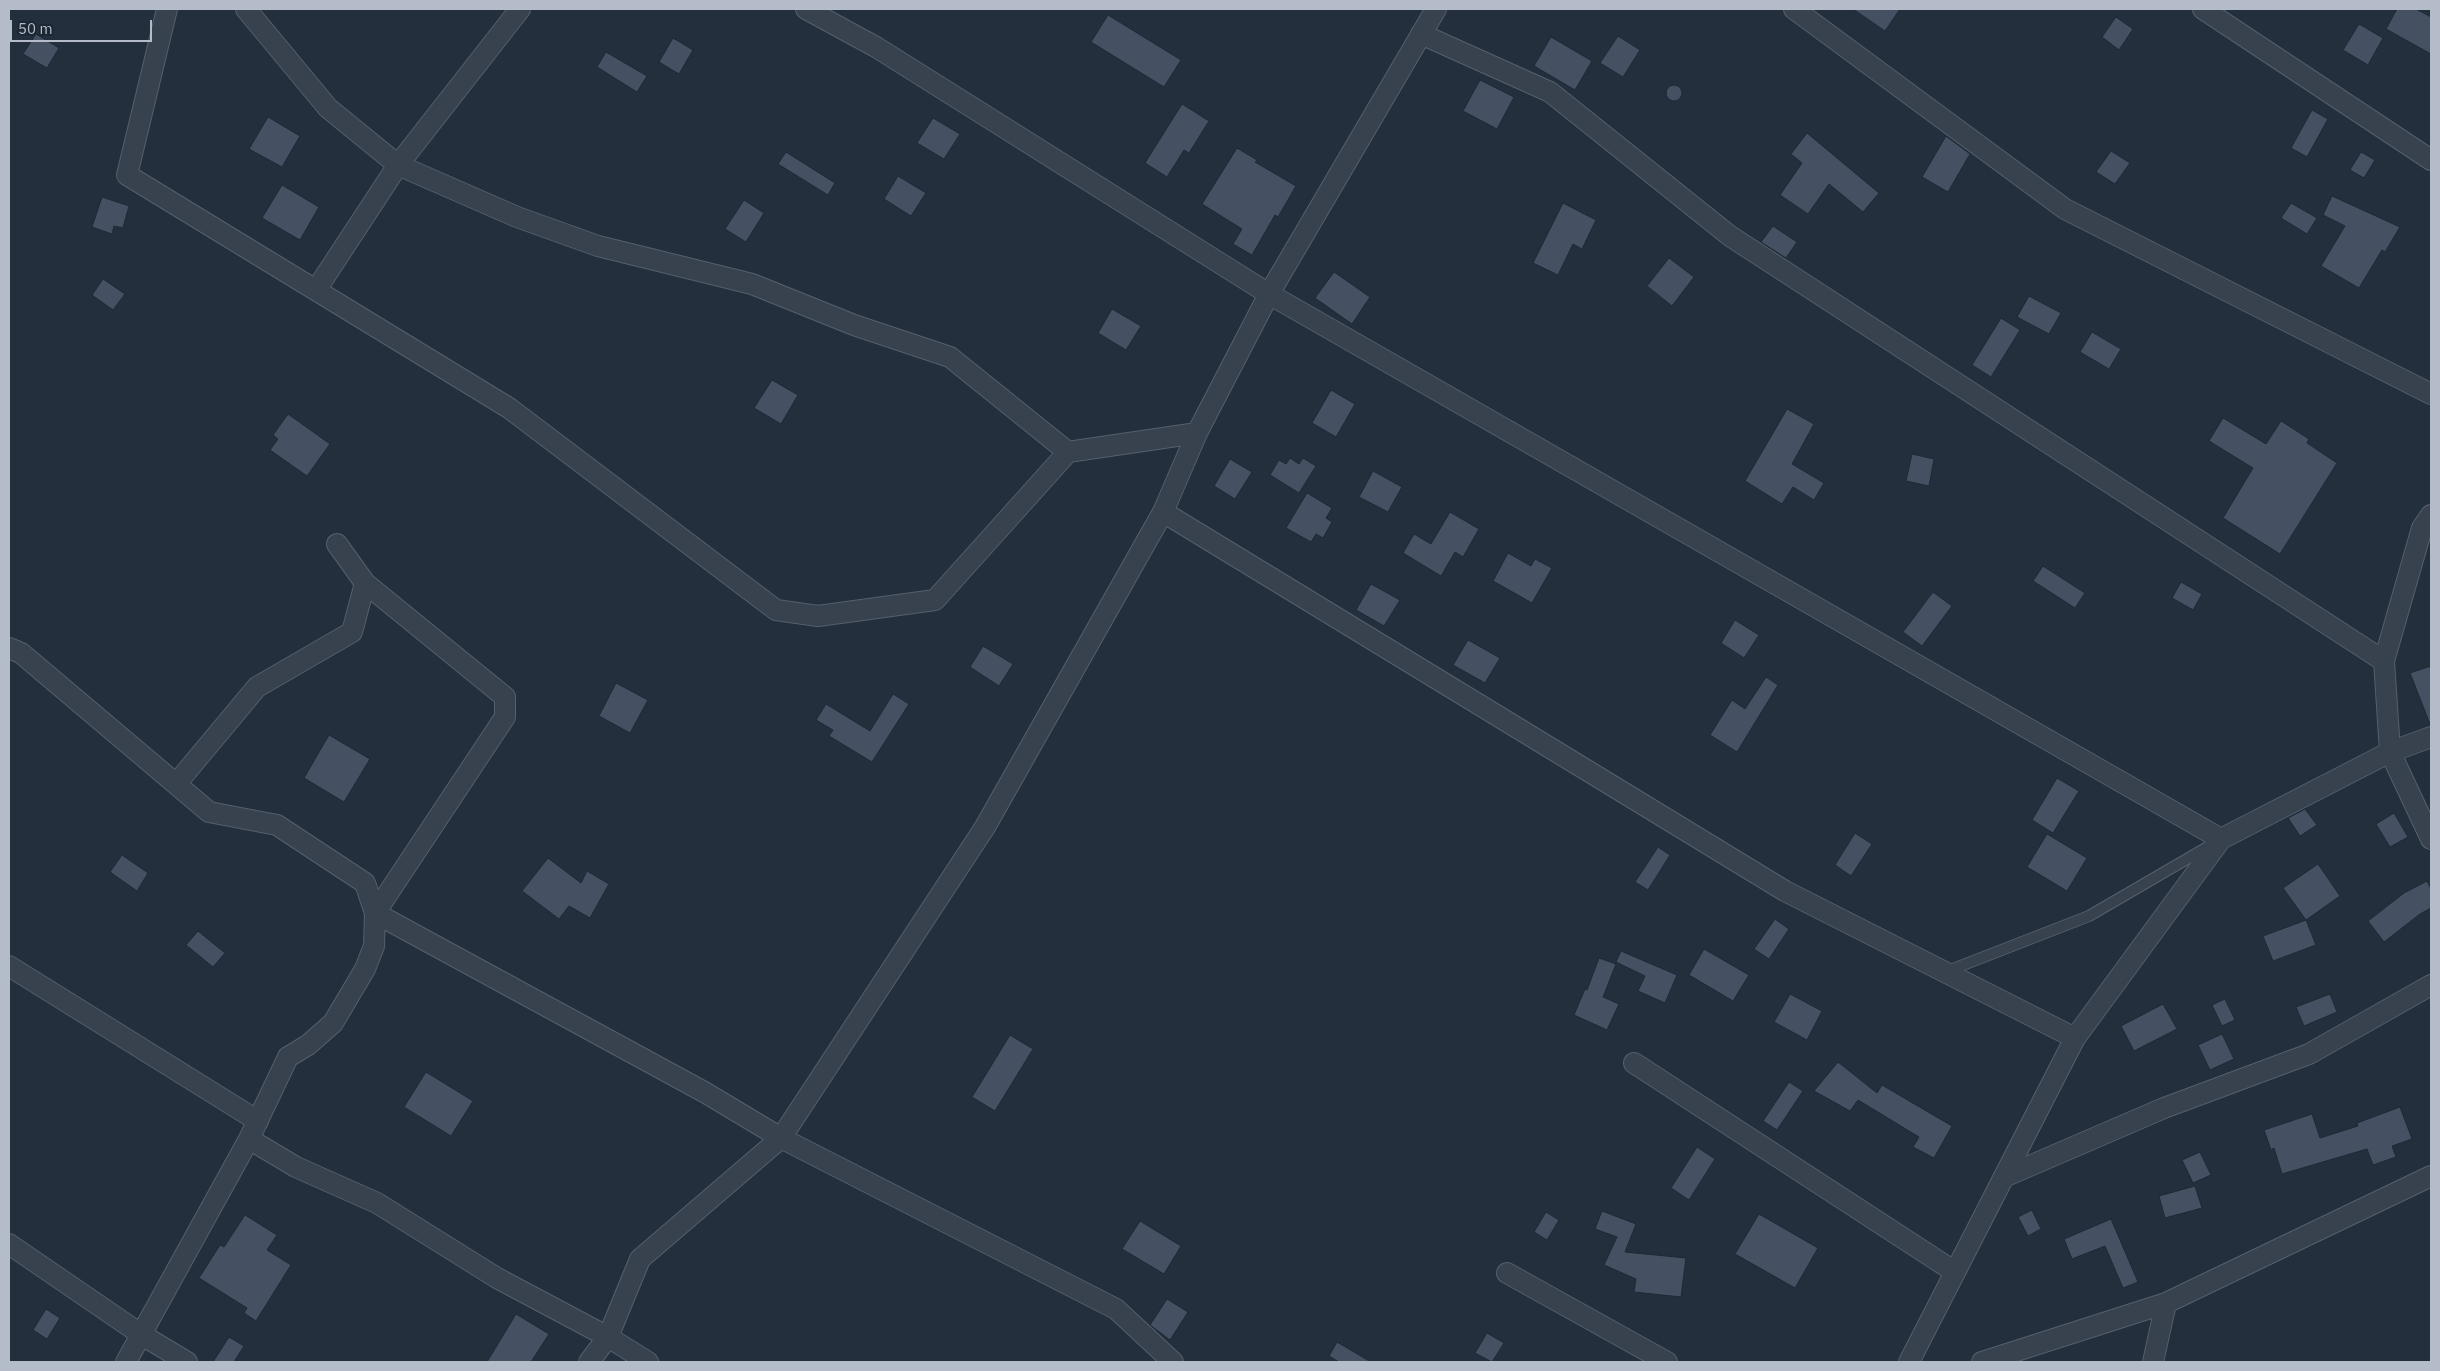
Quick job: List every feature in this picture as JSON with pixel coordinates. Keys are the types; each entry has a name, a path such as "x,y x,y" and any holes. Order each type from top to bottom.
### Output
{"street":[{"path":"167,9 127,175 509,408 776,610 818,616 935,600 1068,452 1197,432"},
{"path":"246,9 328,108 398,165 517,217 598,246 752,284 854,325 950,357 1068,452"},
{"path":"316,290 398,165 520,9"},
{"path":"806,9 876,47 1269,294 2221,839"},
{"path":"589,1362 608,1337 640,1259 781,1138 985,827 1163,512 1197,432 1269,294 1436,9"},
{"path":"1794,9 2065,209 2431,394"},
{"path":"2203,9 2431,160"},
{"path":"1421,34 1550,92 1730,236 2384,661"},
{"path":"1163,512 1785,891 2075,1038"},
{"path":"2431,515 2422,528 2384,661 2390,752 2431,839"},
{"path":"337,544 365,582 505,697 505,717 375,913"},
{"path":"176,784 257,687 352,632 365,582"},
{"path":"9,648 21,653 209,812 277,825 365,883 375,913 374,946 365,969 333,1023 308,1045 288,1057 249,1138 126,1362"},
{"path":"1909,1362 2075,1038 2221,839 2390,752 2431,737"},
{"path":"375,913 706,1093 781,1138 1116,1309 1173,1362"},
{"path":"9,966 258,1120"},
{"path":"2004,1176 2164,1108 2309,1054 2431,985"},
{"path":"1634,1063 1955,1272"},
{"path":"249,1138 296,1167 378,1203 497,1278 608,1337 648,1362"},
{"path":"1982,1362 2166,1303 2431,1176"},
{"path":"9,1244 142,1335 187,1362"},
{"path":"1507,1273 1667,1362"},
{"path":"2153,1362 2166,1303"}],"lane":[{"path":"1944,973 2088,916 2221,839"}],"building":[{"path":"1853,9 1900,9 1885,31"},
{"path":"2397,9 2416,9 2431,17 2431,54 2386,29"},
{"path":"1108,15 1181,60 1164,87 1091,42"},
{"path":"2116,17 2133,29 2119,50 2102,37"},
{"path":"2359,24 2383,38 2368,65 2343,50"},
{"path":"36,34 59,48 47,68 23,54"},
{"path":"1618,36 1640,50 1623,77 1600,63"},
{"path":"1551,37 1592,61 1575,90 1534,66"},
{"path":"673,38 693,50 679,74 659,62"},
{"path":"606,52 647,76 637,92 597,67"},
{"path":"1480,80 1514,97 1497,129 1463,111"},
{"path":"1674,85 1682,93 1674,101 1666,93"},
{"path":"1182,104 1209,121 1189,153 1184,150 1167,177 1145,163"},
{"path":"2312,110 2328,119 2307,157 2291,148"},
{"path":"268,117 300,136 282,167 249,149"},
{"path":"933,118 960,134 944,159 917,143"},
{"path":"1807,133 1879,193 1863,212 1829,184 1808,214 1780,195 1802,163 1791,154"},
{"path":"1946,136 1970,154 1948,192 1922,177"},
{"path":"1237,148 1257,160 1255,162 1296,186 1278,217 1275,215 1252,255 1233,244 1242,229 1202,204"},
{"path":"2111,151 2130,163 2115,184 2096,172"},
{"path":"786,152 835,183 828,195 778,164"},
{"path":"2361,152 2375,160 2364,178 2350,170"},
{"path":"898,176 926,193 911,216 884,199"},
{"path":"282,185 319,207 300,240 262,218"},
{"path":"2332,196 2400,227 2385,252 2382,250 2359,288 2321,266 2345,226 2323,215"},
{"path":"102,197 129,206 123,228 114,226 112,234 92,227"},
{"path":"744,200 764,213 746,242 725,229"},
{"path":"1563,203 1596,220 1582,249 1573,244 1558,275 1533,263"},
{"path":"2291,203 2317,218 2307,234 2281,218"},
{"path":"1773,226 1797,242 1786,258 1761,242"},
{"path":"1669,258 1694,277 1672,306 1647,286"},
{"path":"1334,272 1370,297 1352,324 1315,298"},
{"path":"103,279 125,294 113,310 92,295"},
{"path":"2029,296 2061,313 2049,334 2017,317"},
{"path":"1112,309 1141,326 1126,350 1098,333"},
{"path":"2001,318 2020,330 1991,377 1972,365"},
{"path":"2092,332 2121,349 2109,369 2080,352"},
{"path":"772,380 798,395 781,424 754,408"},
{"path":"1331,390 1355,404 1336,437 1312,423"},
{"path":"1787,409 1814,424 1792,464 1824,483 1814,500 1793,487 1782,504 1745,481"},
{"path":"288,414 330,444 307,476 270,450 278,439 273,435"},
{"path":"2223,418 2266,444 2281,421 2309,439 2307,443 2337,463 2280,554 2223,518 2253,468 2209,441"},
{"path":"1912,454 1934,459 1929,486 1906,481"},
{"path":"1290,458 1299,464 1303,458 1316,466 1299,493 1270,475 1279,460 1286,464"},
{"path":"1230,459 1252,472 1235,499 1214,486"},
{"path":"1373,471 1402,487 1388,512 1359,497"},
{"path":"1307,493 1332,508 1326,518 1332,522 1323,538 1316,534 1311,542 1286,528"},
{"path":"1450,512 1479,529 1463,557 1455,552 1441,576 1403,553 1414,534 1431,544"},
{"path":"1508,553 1531,566 1535,559 1552,568 1532,603 1493,581"},
{"path":"2043,566 2085,593 2075,608 2033,581"},
{"path":"2181,582 2202,594 2193,610 2172,598"},
{"path":"1371,584 1400,600 1384,626 1356,610"},
{"path":"1933,592 1952,606 1922,646 1903,632"},
{"path":"1735,620 1759,635 1744,658 1721,643"},
{"path":"1468,640 1500,658 1485,683 1453,665"},
{"path":"983,646 1013,664 999,686 970,667"},
{"path":"2431,666 2431,724 2430,724 2410,673"},
{"path":"1766,677 1778,685 1737,752 1710,735 1732,700 1745,709"},
{"path":"616,683 648,700 630,733 599,716"},
{"path":"893,694 909,704 872,762 829,736 833,730 816,720 826,704 870,731"},
{"path":"329,735 370,759 344,802 304,778"},
{"path":"2057,778 2079,791 2053,833 2032,820"},
{"path":"2305,809 2317,825 2300,836 2288,818"},
{"path":"2394,813 2408,837 2390,847 2376,824"},
{"path":"1855,833 1872,844 1851,876 1835,865"},
{"path":"2047,834 2087,858 2067,891 2027,867"},
{"path":"1658,847 1670,855 1648,890 1635,882"},
{"path":"122,855 148,873 137,891 110,872"},
{"path":"548,858 581,883 587,871 609,884 590,918 569,906 559,919 522,891"},
{"path":"2318,864 2340,896 2306,920 2283,888"},
{"path":"2427,881 2431,889 2431,908 2420,914 2384,942 2368,921 2404,893"},
{"path":"1775,919 1789,929 1769,959 1754,949"},
{"path":"2306,920 2316,945 2273,961 2263,936"},
{"path":"198,931 225,953 213,967 186,945"},
{"path":"1704,949 1749,975 1733,1001 1689,975"},
{"path":"1621,951 1677,975 1665,1003 1638,991 1645,976 1616,962"},
{"path":"1599,958 1616,964 1603,997 1619,1004 1607,1030 1574,1015 1585,989 1587,990"},
{"path":"1790,994 1822,1011 1807,1040 1774,1022"},
{"path":"2330,994 2337,1012 2304,1026 2296,1007"},
{"path":"2225,999 2235,1020 2222,1026 2212,1005"},
{"path":"2163,1004 2177,1029 2134,1051 2121,1026"},
{"path":"2222,1034 2234,1059 2210,1070 2198,1045"},
{"path":"1010,1035 1033,1049 995,1111 972,1097"},
{"path":"1838,1062 1877,1093 1882,1085 1952,1126 1934,1158 1913,1147 1919,1137 1858,1100 1850,1111 1814,1091"},
{"path":"426,1072 473,1101 451,1136 404,1107"},
{"path":"1789,1082 1803,1091 1777,1130 1763,1121"},
{"path":"2400,1107 2412,1139 2392,1146 2396,1157 2373,1165 2367,1149 2282,1174 2274,1148 2271,1150 2264,1130 2312,1114 2320,1138 2358,1126 2357,1123"},
{"path":"1697,1147 1715,1159 1689,1200 1671,1188"},
{"path":"2200,1152 2211,1175 2193,1183 2182,1160"},
{"path":"2195,1186 2202,1208 2165,1218 2159,1196"},
{"path":"2032,1210 2041,1229 2028,1236 2018,1217"},
{"path":"1602,1211 1636,1224 1625,1252 1686,1258 1681,1297 1634,1292 1636,1279 1604,1265 1617,1237 1595,1229"},
{"path":"1546,1212 1559,1220 1547,1240 1534,1232"},
{"path":"1759,1214 1818,1248 1795,1288 1735,1254"},
{"path":"245,1215 277,1235 267,1250 291,1265 256,1321 244,1313 247,1308 199,1278 220,1245 224,1247"},
{"path":"2111,1219 2138,1282 2123,1288 2105,1246 2072,1259 2064,1239"},
{"path":"1140,1221 1181,1246 1164,1274 1122,1249"},
{"path":"1167,1299 1188,1312 1170,1340 1150,1325"},
{"path":"46,1309 60,1318 47,1339 33,1330"},
{"path":"516,1314 549,1334 531,1362 487,1362"},
{"path":"1487,1333 1504,1343 1492,1362 1475,1353"},
{"path":"229,1337 244,1346 234,1362 213,1362"},
{"path":"1337,1342 1371,1362 1339,1362 1329,1356"}]}
